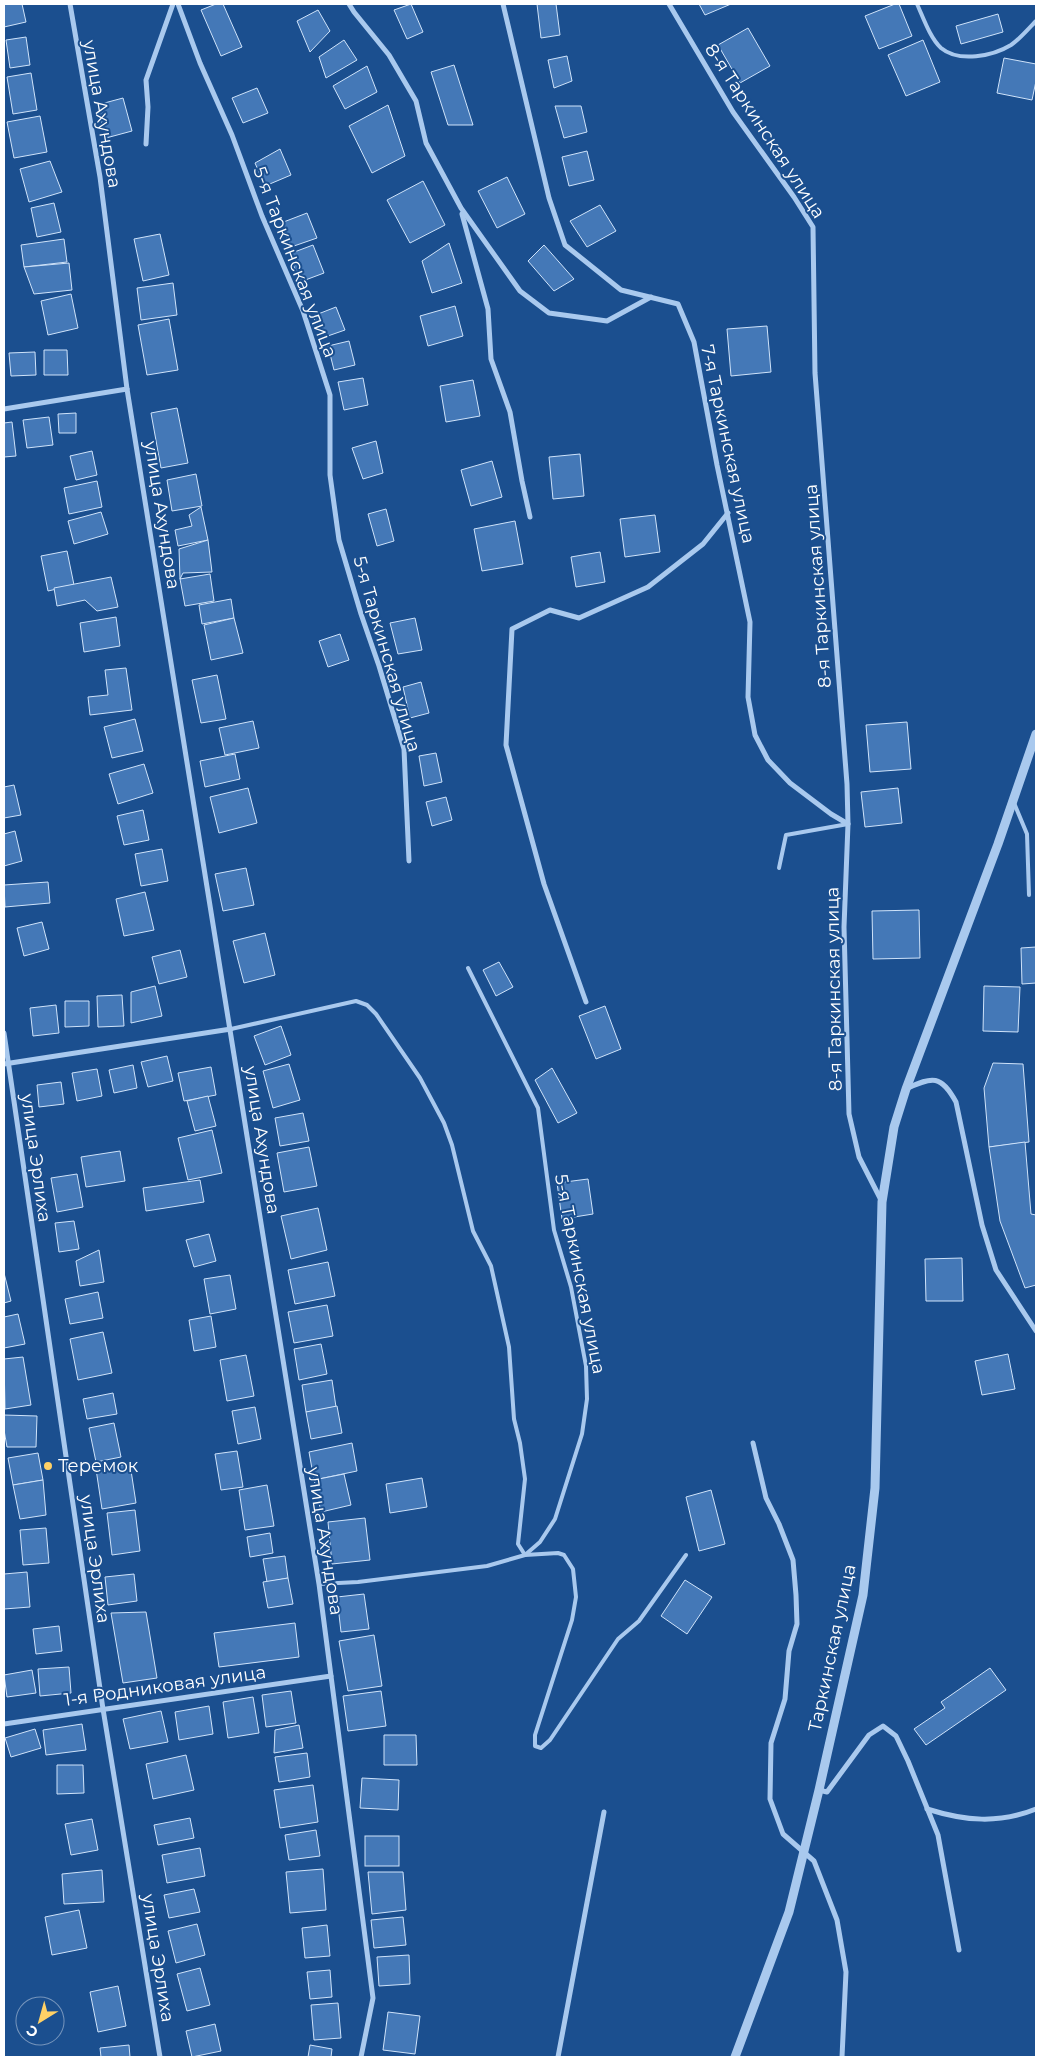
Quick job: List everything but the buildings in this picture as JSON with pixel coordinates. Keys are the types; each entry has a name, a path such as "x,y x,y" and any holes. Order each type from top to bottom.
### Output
{"street":[{"name":"улица Ахундова","path":"70,4 100,177 128,389 319,1584 373,1998 362,2057"},
{"path":"146,144 148,107 146,80 173,4"},
{"name":"5-я Таркинская улица","path":"178,4 200,63 232,135 262,216 303,310 330,395 330,475 340,540 361,614 404,749 409,861"},
{"path":"350,4 354,12 389,55 416,101 426,144 461,208 520,291 549,313 607,322 651,297"},
{"path":"503,4 544,179 565,245 621,290 651,297"},
{"name":"8-я Таркинская улица","path":"668,4 733,112 794,197 813,227 816,373 848,824 844,926 849,1114 859,1157 882,1202"},
{"path":"461,208 488,309 491,359 510,412 530,517"},
{"name":"7-я Таркинская улица","path":"651,297 678,304 694,342 750,622 748,697 755,735 768,760 790,783 831,814 848,824"},
{"path":"4,409 128,389"},
{"path":"586,1002 544,884 506,745 512,630 550,610 579,618 648,587 703,544 728,513"},
{"name":"Таркинская улица","path":"735,2057 789,1912 863,1595 875,1488 882,1202 894,1127 906,1089 1036,734"},
{"path":"6,1064 231,1029"},
{"name":"улица Эрлиха","path":"4,1033 6,1064 103,1710 160,2057"},
{"path":"906,1089 922,1081 934,1080 947,1085 956,1102 978,1210 996,1270 1036,1331"},
{"path":"753,1443 766,1498 779,1524 793,1560 796,1595 797,1624 789,1650 785,1698 772,1743 770,1800 783,1834 814,1861 837,1920 846,1972 842,2057"},
{"name":"1-я Родниковая улица","path":"4,1724 331,1676"},
{"path":"819,1790 827,1792 839,1773 869,1735 883,1726 896,1736 938,1835 959,1950"},
{"path":"927,1809 953,1818 975,1819 1002,1818 1036,1809"},
{"path":"558,2057 604,1812"}],"lane":[{"path":"918,4 926,25 941,48 957,55 980,55 1002,49 1012,44 1036,21"},
{"path":"1013,801 1028,834 1029,895"},
{"path":"780,868 786,835 848,824"},
{"name":"5-я Таркинская улица","path":"468,968 538,1108 554,1230 571,1287 586,1366 587,1399 582,1434 555,1519 540,1542 525,1555"},
{"path":"231,1029 356,1001 367,1005 376,1014 420,1078 444,1123 452,1145 473,1231 491,1266 502,1313 509,1347 514,1419 520,1443 525,1480 518,1544 525,1555"},
{"name":"5-я Таркинская улица","path":"319,1584 358,1582 487,1566 525,1555 558,1553 564,1555 574,1570 576,1597 572,1620 535,1735 535,1746 541,1748 550,1740 618,1639 639,1620 686,1555"}],"place":[{"name":"Теремок","path":"48,1466"}]}
